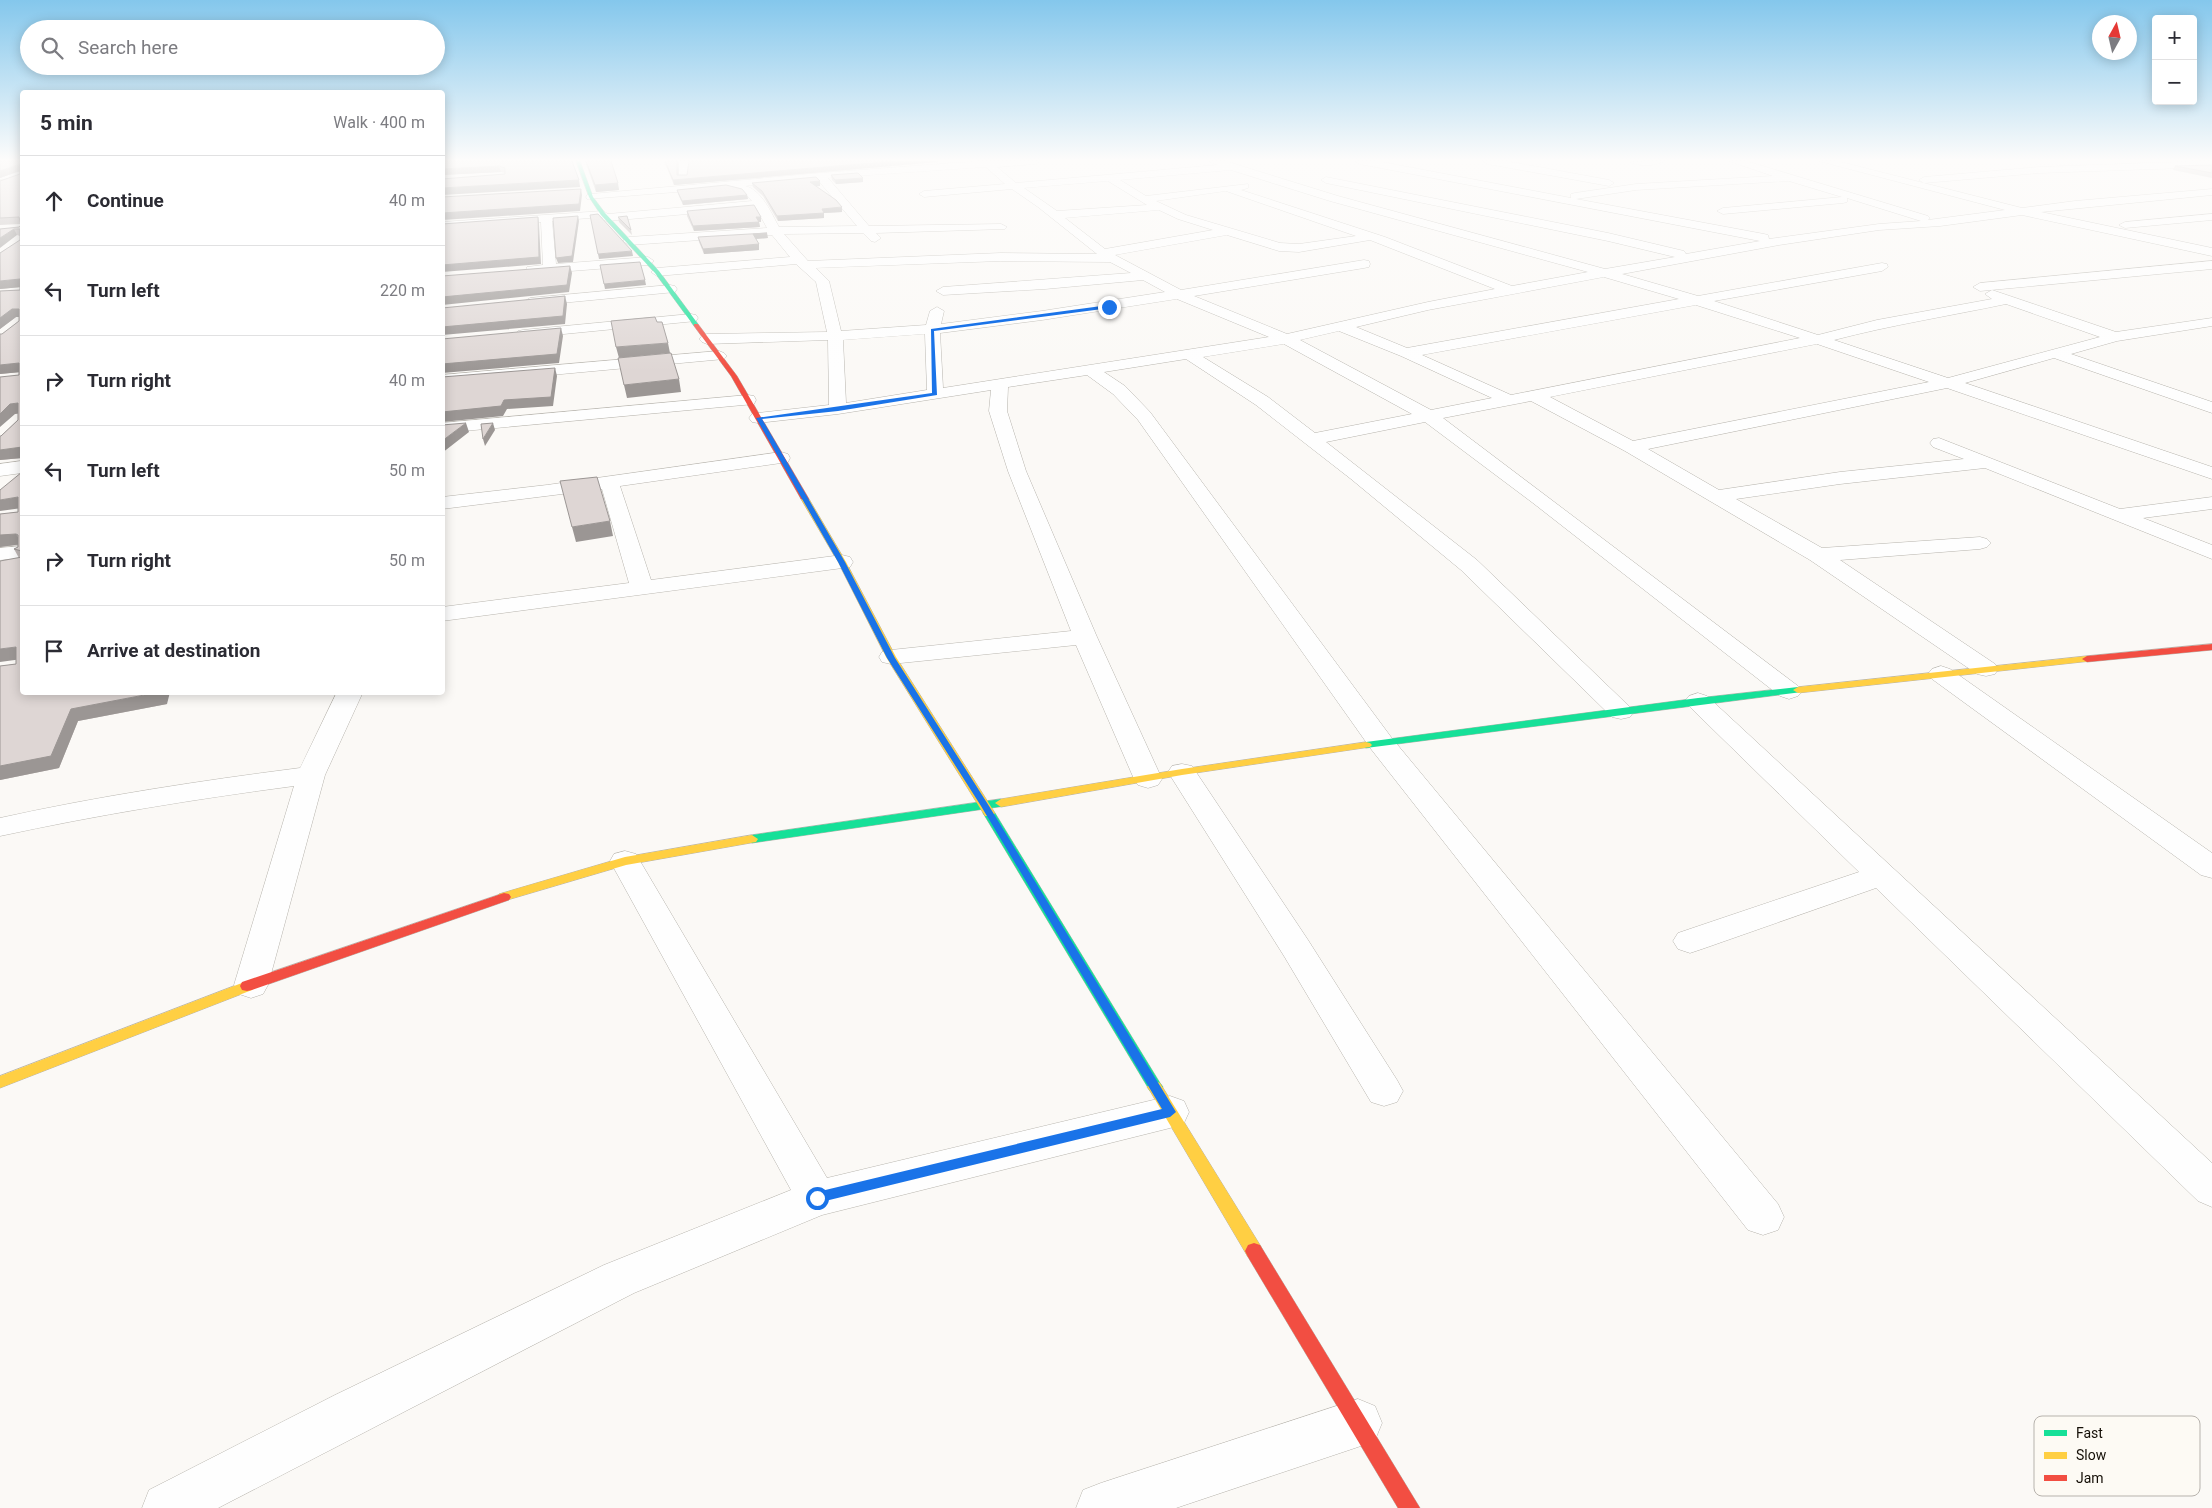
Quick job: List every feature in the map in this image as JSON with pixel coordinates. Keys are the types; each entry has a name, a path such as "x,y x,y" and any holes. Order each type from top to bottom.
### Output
{"street":[{"path":"547,231 550,268"},
{"path":"620,231 657,272 734,376 842,562 891,658 985,806 1410,1508"},
{"path":"629,241 770,231"},
{"path":"775,231 802,262 822,281 835,335 838,409"},
{"path":"869,231 901,260"},
{"path":"1076,231 1109,256 1178,294 1286,339 1430,417 1540,499 1789,691"},
{"path":"657,272 802,262 1109,256 1228,231"},
{"path":"1231,231 1274,246 1292,248 1427,231"},
{"path":"1356,231 1511,291"},
{"path":"1450,231 1535,253 1699,302 1947,383 2212,473"},
{"path":"1580,231 1692,256"},
{"path":"1728,231 1779,241"},
{"path":"758,418 838,409 1000,385 1286,339 1428,306 1692,256 1848,231"},
{"path":"2118,231 2212,252"},
{"path":"935,394 932,330 943,291 977,258"},
{"path":"520,271 648,261"},
{"path":"707,340 932,330 1065,313 1364,264"},
{"path":"2115,337 1979,287 2212,264"},
{"path":"1406,353 1699,302 1882,267"},
{"path":"943,291 1045,285 1145,276"},
{"path":"512,304 670,289"},
{"path":"1312,439 1430,417 1507,399 1815,340 1877,324 1945,313 2009,299"},
{"path":"512,336 691,318"},
{"path":"1631,447 1947,383 2115,337 2212,322"},
{"path":"1340,326 1406,353 1507,399"},
{"path":"2056,354 2212,408"},
{"path":"1190,355 1262,401 1358,475 1469,565 1620,711"},
{"path":"445,380 720,356"},
{"path":"1090,370 1119,390 1144,416 1381,743 1763,1217"},
{"path":"1000,385 998,411 1017,472 1085,636 1148,779"},
{"path":"1533,395 1631,447 1818,555 1986,669"},
{"path":"445,428 748,400"},
{"path":"1939,443 2212,553"},
{"path":"445,503 781,458"},
{"path":"1718,496 1840,478 1987,462"},
{"path":"0,470 20,468"},
{"path":"609,481 642,588"},
{"path":"2119,516 2212,502"},
{"path":"1818,555 1980,543"},
{"path":"0,554 20,552"},
{"path":"445,614 842,562"},
{"path":"891,658 1085,636"},
{"path":"0,1082 251,984 512,894 625,861 735,841 985,806 1182,772 1381,743 1698,701 1986,669 2212,647"},
{"path":"1941,674 2212,868"},
{"path":"251,984 311,775 349,695"},
{"path":"1698,701 2212,1189"},
{"path":"1182,772 1296,948 1384,1091"},
{"path":"0,827 92,807 194,790 311,775"},
{"path":"625,861 817,1198"},
{"path":"1690,941 1882,875"},
{"path":"167,1508 352,1412 619,1279 817,1198 1170,1112"},
{"path":"1101,1508 1358,1423"}],"building":[{"path":"0,231 10,231 0,238"},
{"path":"445,231 538,231 539,257 445,265"},
{"path":"554,231 576,231 572,256 556,258"},
{"path":"593,231 614,231 632,251 598,254"},
{"path":"767,233 753,234 759,244 703,249 698,237"},
{"path":"20,240 20,279 0,281 0,253"},
{"path":"640,262 645,280 604,284 600,265"},
{"path":"570,266 567,285 445,297 445,276"},
{"path":"20,290 20,447 0,450 0,436 18,420 18,403 10,404 0,414 0,377 19,375 19,363 0,365 0,334 19,321 19,309 12,309 0,318 0,291"},
{"path":"565,296 563,316 445,327 445,308"},
{"path":"655,317 657,322 662,322 668,343 616,347 611,321"},
{"path":"561,328 557,354 445,364 445,339"},
{"path":"671,353 679,379 624,385 618,358"},
{"path":"555,368 551,397 504,400 501,406 445,412 445,377"},
{"path":"466,423 445,439 445,425"},
{"path":"493,423 483,439 481,424"},
{"path":"20,474 20,550 14,549 18,547 18,535 0,535 0,514 18,512 18,497 0,500 0,490"},
{"path":"597,477 610,521 572,527 560,481"},
{"path":"20,557 20,695 144,695 71,709 51,756 0,766 0,666 16,664 16,647 0,649 0,561"}],"traffic: fast":[{"path":"619,231 657,272 696,325"},
{"path":"1366,745 1698,701 1798,690"},
{"path":"752,839 1001,803"},
{"path":"989,813 1155,1087"}],"traffic: slow":[{"path":"805,499 842,562 891,657 989,813"},
{"path":"1798,690 2087,659"},
{"path":"1001,803 1182,772 1366,745"},
{"path":"504,897 625,861 752,839"},
{"path":"0,1082 247,986"},
{"path":"1155,1087 1254,1251"}],"traffic: jam":[{"path":"696,325 734,376 805,499"},
{"path":"2087,659 2212,647"},
{"path":"247,986 504,897"},
{"path":"1254,1251 1410,1508"}],"route":[{"path":"817,1198 1170,1112 985,806 891,658 842,562 758,418 838,409 935,394 932,330 1109,307"}]}
